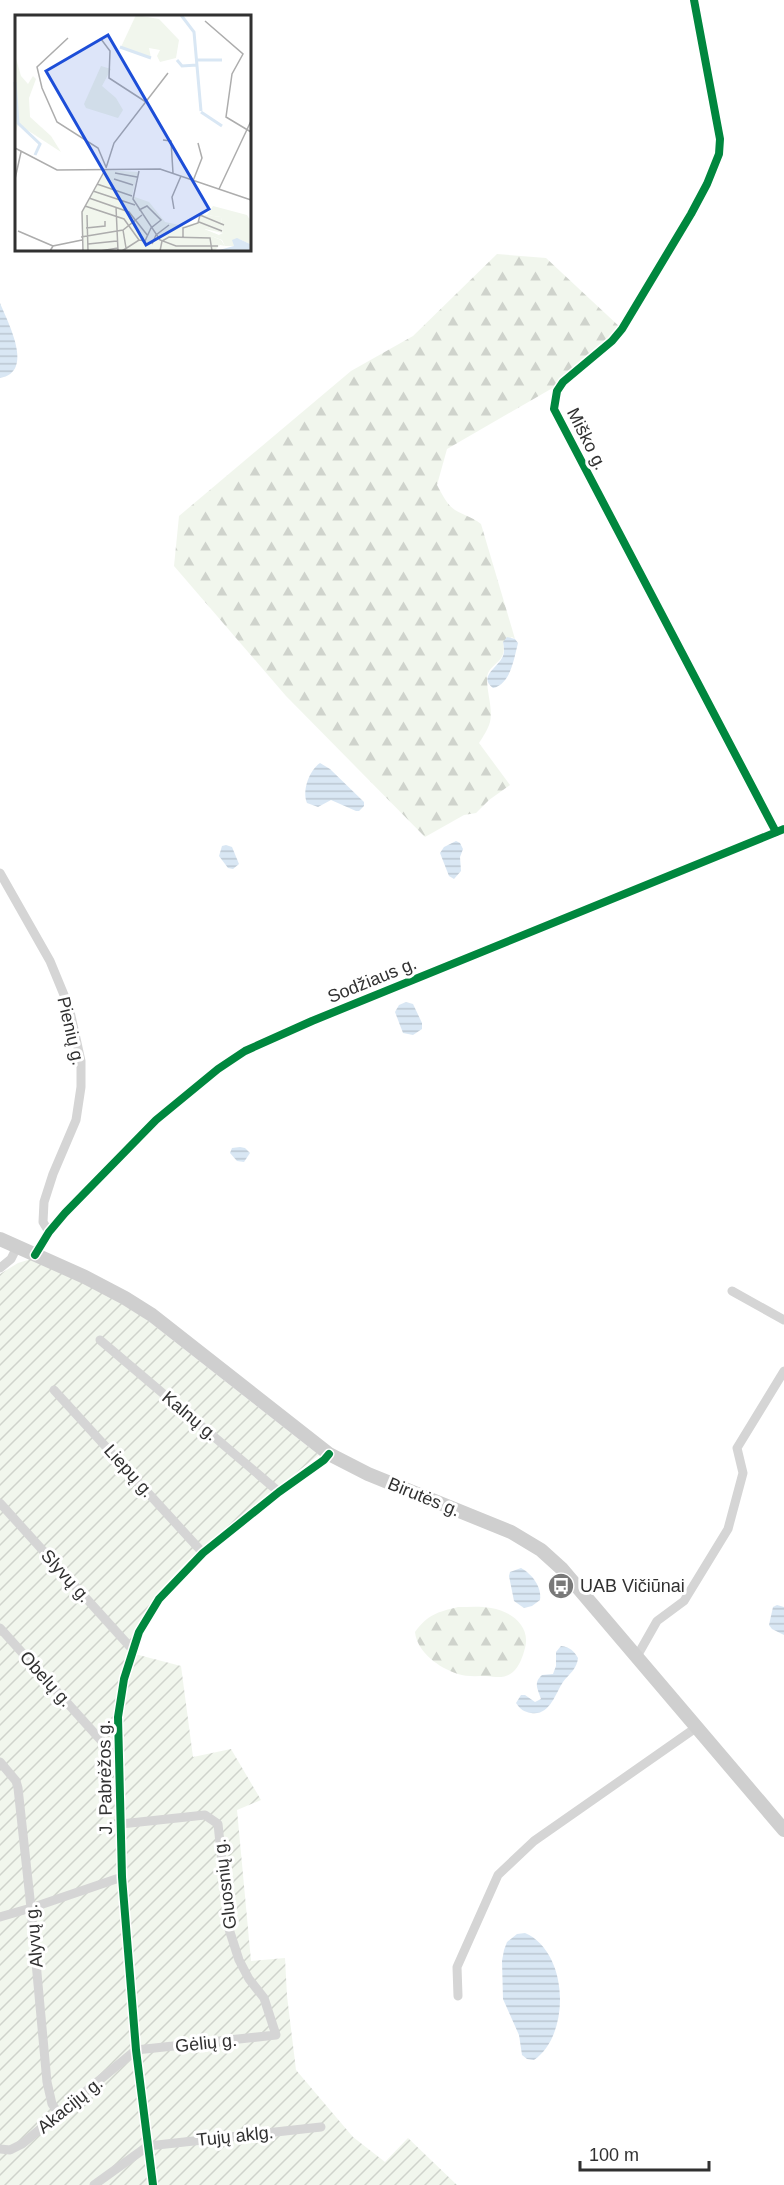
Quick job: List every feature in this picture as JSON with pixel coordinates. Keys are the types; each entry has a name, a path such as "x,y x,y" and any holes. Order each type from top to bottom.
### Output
{"main road":[{"name":"Birutės g.","path":"0,1239 105,1287 152,1316 329,1454 368,1474 511,1532 541,1550 562,1569 784,1830"}],"street":[{"name":"Miško g.","path":"694,0 720,139 716,165 691,214 622,328 612,341 563,382 557,391 554,409 780,830"},
{"name":"Sodžiaus g.","path":"35,1255 49,1232 156,1120 218,1069 245,1051 312,1021 780,830"},
{"name":"Pienių g.","path":"0,873 50,961 69,1007 81,1061 81,1087 76,1120 52,1174 44,1202 43,1222 49,1232"},
{"path":"0,1268 11,1259 17,1247"},
{"path":"732,1291 784,1320"},
{"name":"Kalnų g.","path":"100,1340 279,1492"},
{"path":"636,1658 657,1621 684,1601 728,1529 743,1473 737,1448 784,1371"},
{"name":"Liepų g.","path":"54,1390 203,1553"},
{"name":"J. Pabrėžos g.","path":"153,2185 136,2050 122,1877 118,1717 124,1679 132,1649 148,1614 159,1599 203,1553 279,1492 318,1465 329,1454"},
{"name":"Slyvų g.","path":"0,1503 132,1649"},
{"name":"Obelų g.","path":"0,1628 106,1746 119,1752"},
{"path":"458,1996 457,1967 498,1875 534,1841 697,1727"},
{"name":"Alyvų g.","path":"0,1762 16,1781 18,1788 32,1908 47,2082 52,2104 59,2114"},
{"name":"Gluosnių g.","path":"121,1824 205,1815 218,1824 229,1929 239,1960 249,1979 264,1998 276,2035"},
{"path":"0,1917 122,1877"},
{"name":"Gėlių g.","path":"136,2050 276,2035"},
{"name":"Akacijų g.","path":"0,2149 10,2151 22,2144 136,2050"},
{"name":"Tujų aklg.","path":"148,2146 321,2127"},
{"path":"94,2185 148,2146"}],"green space":[{"path":"497,254 546,258 622,329 563,382 447,449 437,485 452,508 481,524 515,639 512,637 503,643 503,655 488,674 491,717 479,743 510,785 476,813 464,815 425,837 286,696 174,566 179,516 351,371 413,336"},
{"path":"31,1259 96,1288 142,1316 319,1455 207,1544 174,1575 147,1610 127,1652 181,1666 193,1757 231,1749 261,1800 237,1810 251,1961 285,1958 296,2070 353,2137 385,2162 408,2138 457,2185 0,2185 0,1274 18,1263"},
{"path":"458,1607 483,1607 498,1610 506,1612 518,1621 526,1640 522,1658 513,1672 500,1677 461,1675 444,1668 424,1652 415,1632 424,1621 434,1615"}],"water":[{"path":"0,303 13,334 17,357 16,367 10,374 0,378"},
{"path":"507,637 515,639 518,643 513,663 504,681 493,688 487,680 488,676 503,656 503,642"},
{"path":"320,763 330,769 364,802 364,806 359,811 331,800 318,807 307,803 305,792 307,781"},
{"path":"456,841 463,849 460,857 461,871 454,879 449,876 440,853 444,847"},
{"path":"222,846 232,847 239,864 233,869 228,868 219,856"},
{"path":"406,1002 413,1004 422,1023 422,1029 413,1035 403,1033 395,1012 399,1005"},
{"path":"240,1147 250,1153 244,1162 237,1161 230,1153 232,1148"},
{"path":"521,1568 535,1581 540,1595 540,1600 524,1608 514,1601 509,1576 510,1572"},
{"path":"777,1605 784,1607 784,1635 769,1625 773,1607"},
{"path":"561,1646 567,1647 578,1658 574,1668 547,1708 538,1713 524,1711 516,1703 521,1695 535,1702 541,1699 537,1686 538,1681 542,1675 553,1674 556,1666 556,1652"},
{"path":"525,1933 540,1943 550,1957 557,1975 560,1994 559,2014 554,2032 546,2048 534,2060 522,2055 519,2035 503,1999 504,1950 507,1942 517,1934"}],"cycle path":[{"path":"694,0 720,139 719,154 707,184 691,214 622,329 612,341 563,382 557,391 554,409 776,832"},
{"path":"35,1255 49,1232 65,1213 156,1120 218,1069 245,1051 312,1021 784,829"},
{"path":"153,2185 136,2050 122,1877 118,1717 124,1679 139,1632 159,1599 203,1553 329,1454"}],"place":[{"name":"UAB Vičiūnai","path":"561,1586"}]}
